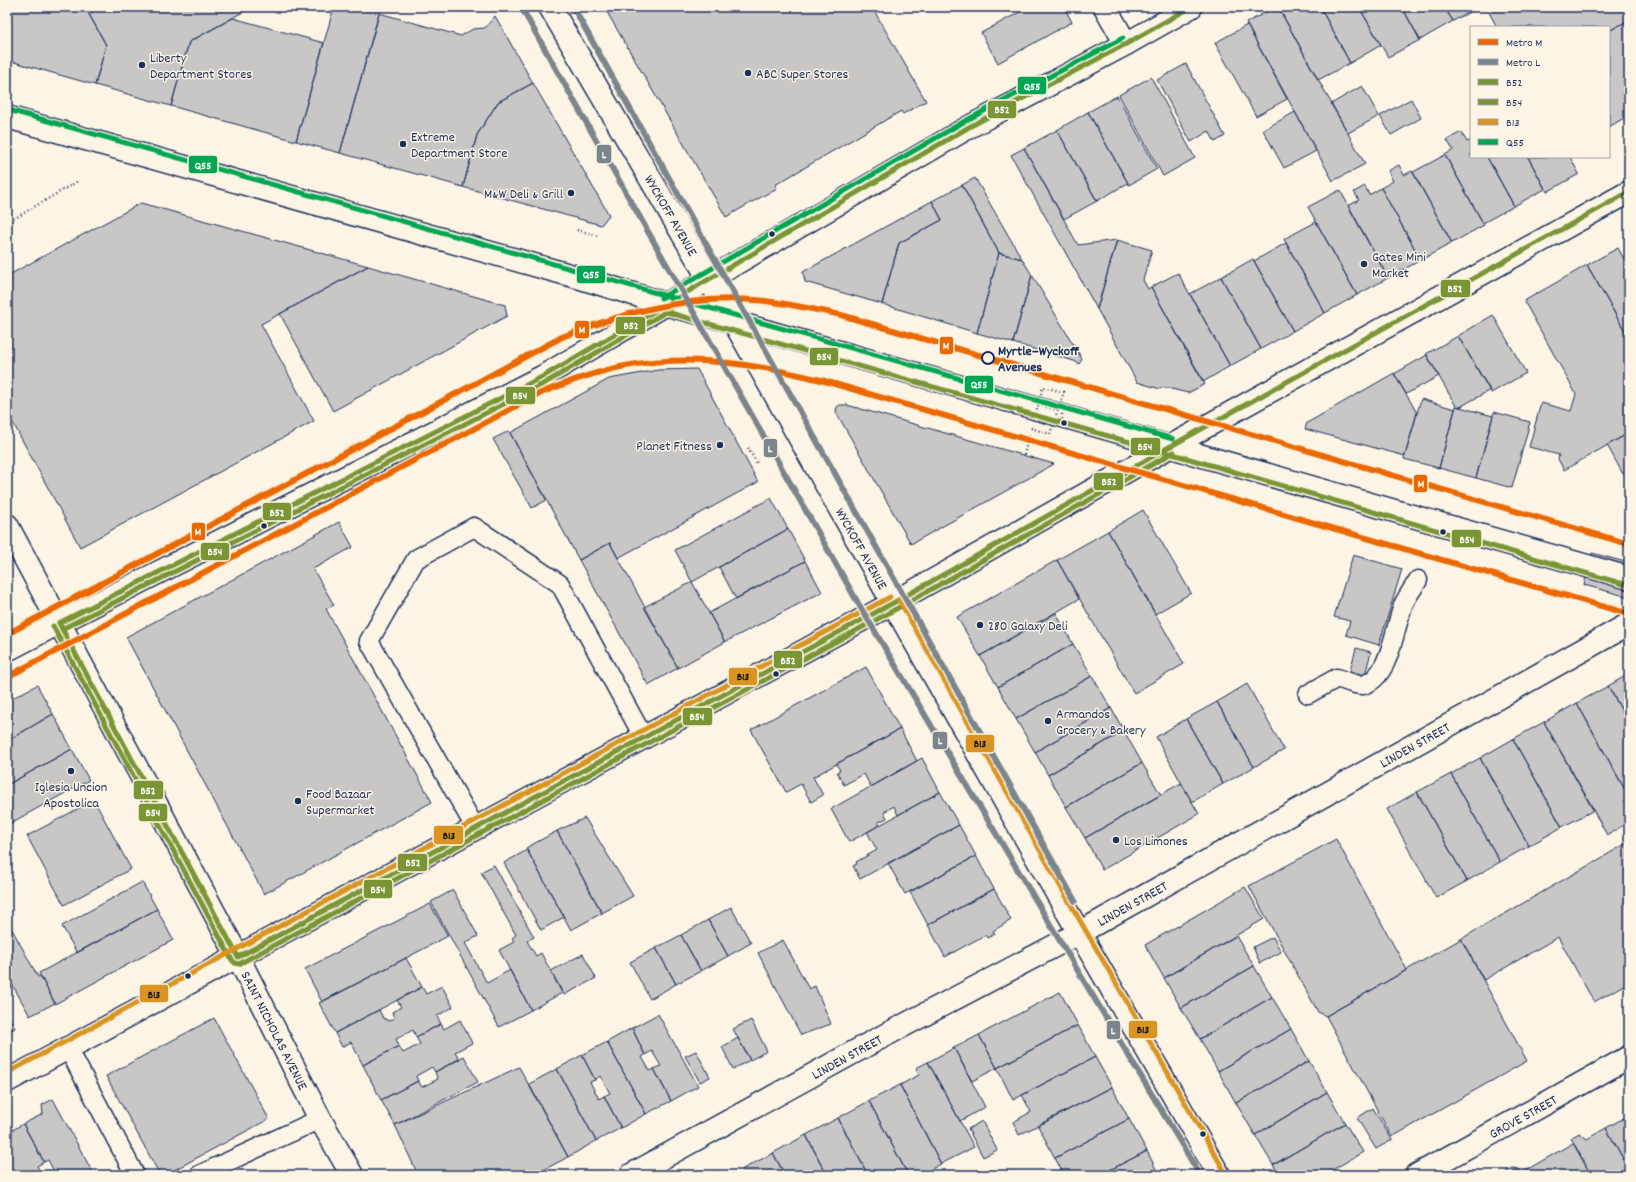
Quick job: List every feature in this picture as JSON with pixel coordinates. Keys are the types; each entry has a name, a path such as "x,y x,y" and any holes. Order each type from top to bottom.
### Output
{"street":[{"name":"WYCKOFF AVENUE","path":"550,7 734,322 1079,933 1219,1175"},
{"path":"1105,7 1126,44"},
{"path":"7,650 542,377 969,127 1126,44 1191,7"},
{"path":"7,117 584,279 665,304 734,322 1171,446 1629,578"},
{"path":"7,1081 893,603 1171,446 1629,192"},
{"name":"SAINT NICHOLAS AVENUE","path":"7,525 58,623 238,957 320,1119 352,1175"},
{"name":"LINDEN STREET","path":"631,1175 876,1040 1079,933 1629,624"},
{"name":"GROVE STREET","path":"1417,1175 1629,1057"}],"lane":[{"path":"476,829 369,641 416,559 461,534 474,527 560,584 644,738"},
{"path":"1308,694 1337,678 1361,685 1374,680 1386,661 1405,603 1418,580"},
{"path":"68,1048 135,1175"},
{"path":"199,1175 320,1119"}],"path":[{"path":"7,223 78,181"},
{"path":"577,230 598,236"},
{"path":"1024,455 1030,428 1050,434 1064,392 1043,387 1032,423"},
{"path":"1038,404 1061,410 1062,423"},
{"path":"748,448 758,465"}],"building":[{"path":"7,7 85,7 106,45 95,85 7,60"},
{"name":"Liberty Department Stores","path":"101,7 252,7 189,42 171,106 95,85 106,45 89,14"},
{"path":"334,7 381,7 340,153 296,141"},
{"path":"604,7 872,7 926,101 903,114 901,111 775,185 777,188 726,217"},
{"path":"1029,7 1064,7 1072,22 998,63 981,33"},
{"path":"1275,7 1278,7 1365,164 1333,181 1246,23"},
{"path":"1285,7 1320,7 1350,63 1318,80 1280,10"},
{"path":"1320,7 1359,7 1381,45 1350,63"},
{"path":"1359,7 1402,7 1420,40 1388,57"},
{"path":"1402,7 1444,7 1453,21 1420,40"},
{"path":"1444,7 1479,7 1453,21"},
{"path":"1486,7 1629,7 1629,20 1610,30 1610,26 1496,26"},
{"path":"379,13 461,36 473,29 485,28 495,16 533,83 498,102 477,135 463,187 340,153"},
{"path":"233,18 324,43 296,141 171,106 189,42"},
{"path":"1629,20 1629,115 1610,126 1610,30"},
{"path":"1247,25 1287,99 1256,116 1215,43"},
{"path":"1186,64 1225,136 1215,142 1209,131 1191,142 1157,80"},
{"path":"1151,77 1195,158 1163,176 1119,95"},
{"path":"533,83 609,215 601,225 463,187 477,135 498,102"},
{"path":"1362,86 1379,116 1348,133 1331,104"},
{"path":"1117,96 1157,169 1129,185 1088,112"},
{"path":"1411,99 1421,118 1391,135 1380,116"},
{"path":"1088,112 1128,183 1097,201 1057,130"},
{"path":"1295,112 1316,151 1284,168 1263,130"},
{"path":"1057,130 1097,201 1064,219 1024,148"},
{"path":"1461,132 1467,142 1470,140 1470,158 1488,158 1514,206 1483,223 1445,155 1453,150 1447,140"},
{"path":"1024,148 1078,245 1117,240 1097,309 1011,155"},
{"path":"1445,155 1484,225 1452,243 1413,172"},
{"path":"1488,158 1529,158 1545,189 1514,206"},
{"path":"1529,158 1571,158 1579,174 1547,192"},
{"path":"1399,165 1404,175 1412,171 1452,243 1421,260 1381,188 1393,181 1388,171"},
{"path":"975,178 1022,259 999,253 962,185"},
{"path":"962,185 999,253 977,333 882,304 899,243 942,220 932,201"},
{"path":"1365,186 1369,195 1381,188 1421,260 1388,278 1348,206 1359,200 1354,192"},
{"path":"1340,190 1388,278 1357,295 1308,207"},
{"path":"932,201 942,220 899,243 882,304 805,282 803,272"},
{"path":"141,203 368,266 261,324 314,421 80,547 7,412 7,276"},
{"path":"1316,222 1357,295 1325,313 1284,239"},
{"path":"1117,240 1152,250 1143,280 1148,289 1151,287 1205,384 1188,393 1163,387 1160,389 1137,382 1097,309"},
{"path":"1286,243 1325,313 1293,331 1254,261"},
{"path":"1618,248 1629,268 1629,338 1587,265"},
{"path":"999,253 1022,259 1032,275 1013,343 977,333"},
{"path":"1253,259 1293,331 1261,349 1221,277"},
{"path":"1587,265 1629,338 1629,433 1564,470 1558,459 1559,455 1529,447 1541,403 1571,411 1576,394 1524,301"},
{"path":"368,266 505,305 507,316 333,411 280,314"},
{"path":"1178,273 1230,366 1203,382 1151,287"},
{"path":"1032,275 1082,359 1079,364 1074,361 1013,343"},
{"path":"1221,277 1261,349 1230,366 1190,294"},
{"path":"1493,315 1526,373 1491,393 1458,336"},
{"path":"1458,336 1490,390 1460,407 1456,406 1426,354"},
{"path":"1427,355 1439,376 1406,394 1394,374"},
{"path":"697,369 758,482 618,558 610,543 579,560 510,433 609,379 658,370"},
{"path":"1394,373 1417,413 1405,456 1305,429 1307,423"},
{"path":"1421,399 1455,409 1439,468 1404,459"},
{"path":"840,405 847,405 1054,464 911,544 836,412 837,407"},
{"path":"1456,406 1493,416 1476,478 1439,468"},
{"path":"1494,412 1530,422 1512,488 1476,478"},
{"path":"509,431 547,500 532,508 493,439"},
{"path":"1629,433 1629,470 1623,474 1607,445"},
{"path":"771,498 788,529 692,582 675,550"},
{"path":"1143,510 1191,593 1155,614 1108,531"},
{"path":"339,522 353,547 313,569 334,605 326,609 432,802 264,894 126,637"},
{"path":"788,529 805,561 736,599 719,567"},
{"path":"1108,531 1184,664 1134,693 1057,560"},
{"path":"610,543 678,668 648,685 579,560"},
{"path":"1592,553 1629,563 1629,597 1584,585"},
{"path":"1353,555 1402,569 1379,645 1346,635 1350,621 1334,617"},
{"path":"1057,560 1079,599 980,656 957,617"},
{"path":"805,561 822,592 725,642 709,613"},
{"path":"692,582 725,642 678,668 644,607"},
{"path":"1056,613 1073,644 998,687 980,656"},
{"path":"1073,644 1092,676 1016,719 998,687"},
{"path":"1356,648 1371,652 1365,675 1350,671"},
{"path":"866,667 900,729 813,777 823,795 811,802 801,784 786,792 751,730"},
{"path":"1629,674 1629,723 1608,686"},
{"path":"1092,676 1111,708 1035,752 1016,719"},
{"path":"1247,684 1284,750 1254,767 1217,702"},
{"path":"37,685 53,714 7,741 7,701"},
{"path":"1608,686 1629,723 1629,797 1577,703"},
{"path":"1217,702 1254,767 1223,784 1186,719"},
{"path":"1577,703 1629,797 1629,822 1607,835 1544,722"},
{"path":"1111,708 1124,731 1048,775 1035,752"},
{"path":"53,714 72,749 7,785 7,741"},
{"path":"1186,719 1223,784 1192,802 1156,737"},
{"path":"1544,722 1594,810 1562,827 1513,739"},
{"path":"900,729 917,761 871,787 864,774 844,785 837,772 840,770 836,764"},
{"path":"1124,731 1142,763 1066,807 1048,775"},
{"path":"1513,739 1562,827 1529,846 1480,758"},
{"path":"72,749 89,780 7,825 7,785"},
{"path":"922,758 940,792 898,815 894,806 884,812 887,818 878,822 880,825 849,842 831,809"},
{"path":"1480,758 1529,846 1500,862 1451,774"},
{"path":"1142,763 1161,795 1085,838 1066,807"},
{"path":"1451,774 1500,862 1467,881 1417,792"},
{"path":"1181,783 1199,814 1102,870 1085,838"},
{"path":"940,792 959,825 860,879 853,866 857,864 856,862 877,850 867,832"},
{"path":"1417,792 1467,881 1436,898 1387,809"},
{"path":"94,800 131,869 64,905 27,836"},
{"path":"585,818 633,896 602,913 557,831"},
{"path":"959,825 976,856 905,894 888,863"},
{"path":"557,831 602,913 571,930 526,848"},
{"path":"1336,839 1407,970 1326,1016 1318,1012 1249,886"},
{"path":"1629,842 1629,982 1594,1002 1558,937 1484,980 1461,939"},
{"path":"527,850 564,917 541,930 504,863"},
{"path":"976,856 994,889 928,925 910,892"},
{"path":"494,865 534,937 527,941 536,956 541,953 562,993 531,1010 499,950 514,942 512,938 516,935 481,872"},
{"path":"142,882 157,909 77,953 62,926"},
{"path":"1245,887 1264,919 1164,978 1145,945"},
{"path":"994,889 1011,920 993,931 995,934 987,938 985,935 945,957 928,925"},
{"path":"453,890 478,936 465,943 487,983 510,970 531,1010 499,1027 431,902"},
{"path":"430,904 448,936 322,1002 305,969"},
{"path":"731,907 751,943 728,956 708,920"},
{"path":"157,909 173,940 55,1004 39,973"},
{"path":"7,920 38,977 40,976 55,1003 30,1016 7,975"},
{"path":"708,920 728,956 701,971 681,935"},
{"path":"681,935 701,971 676,984 656,948"},
{"path":"1236,936 1254,966 1181,1008 1164,978"},
{"path":"1273,937 1281,952 1260,963 1253,947"},
{"path":"1461,939 1527,1061 1392,1137 1326,1016"},
{"path":"783,940 809,989 815,986 831,1024 801,1035 758,953"},
{"path":"656,948 676,984 650,999 630,962"},
{"path":"583,954 596,978 564,995 551,971"},
{"path":"406,958 422,987 335,1033 319,1003"},
{"path":"1254,966 1272,997 1200,1039 1181,1008"},
{"path":"442,986 453,1007 437,1016 441,1024 416,1037 413,1030 396,1039 399,1046 363,1065 351,1042 342,1047 335,1033 379,1010 383,1018 389,1021 394,1018 392,1012 401,1007 397,1000 422,987 426,994"},
{"path":"1060,992 1078,1025 997,1068 979,1035"},
{"path":"1272,997 1291,1029 1218,1071 1200,1039"},
{"path":"7,1013 15,1028 7,1033"},
{"path":"658,1014 698,1086 671,1101 654,1069 661,1066 652,1051 645,1055 632,1028"},
{"path":"214,1018 269,1119 165,1175 160,1175 106,1076"},
{"path":"460,1020 472,1043 455,1052 460,1059 435,1072 432,1067 416,1076 418,1081 381,1100 363,1065 399,1046 403,1053 420,1044 416,1037 441,1024 444,1029"},
{"path":"751,1020 767,1051 750,1060 733,1029"},
{"path":"1078,1025 1095,1057 1013,1100 997,1068"},
{"path":"632,1028 645,1055 642,1057 650,1071 654,1069 671,1101 646,1114 607,1042"},
{"path":"1291,1029 1309,1061 1236,1103 1218,1071"},
{"path":"979,1035 997,1068 972,1081 954,1048"},
{"path":"738,1038 750,1060 733,1069 722,1047"},
{"path":"607,1042 646,1114 621,1128 604,1096 610,1093 600,1076 595,1080 582,1055"},
{"path":"954,1048 985,1107 960,1121 928,1062"},
{"path":"696,1051 710,1077 700,1082 685,1056"},
{"path":"582,1055 595,1080 590,1082 599,1099 604,1096 621,1128 596,1141 557,1069"},
{"path":"464,1056 478,1082 395,1125 381,1100 418,1081 422,1087 438,1079 435,1072"},
{"path":"1095,1057 1112,1087 1019,1135 1013,1122 1031,1112 1022,1095"},
{"path":"1309,1061 1327,1092 1255,1135 1236,1103"},
{"path":"928,1062 974,1147 941,1164 900,1085 919,1075 916,1068"},
{"path":"519,1067 568,1157 534,1175 418,1175 395,1125"},
{"path":"557,1069 596,1141 568,1157 529,1084"},
{"path":"900,1085 941,1164 920,1175 908,1175 869,1101"},
{"path":"1112,1087 1129,1119 1055,1158 1038,1126"},
{"path":"1327,1092 1345,1123 1273,1165 1255,1135"},
{"path":"53,1099 94,1175 56,1175 48,1160 44,1162 23,1124 43,1114 42,1105"},
{"path":"869,1101 908,1175 868,1175 838,1118"},
{"path":"1373,1108 1392,1140 1376,1149 1357,1118"},
{"path":"1629,1115 1629,1169 1606,1128"},
{"path":"838,1118 868,1175 827,1175 806,1135"},
{"path":"1129,1119 1147,1151 1100,1175 1064,1175 1055,1158"},
{"path":"982,1121 997,1150 983,1157 968,1129"},
{"path":"1345,1123 1363,1152 1324,1175 1279,1175 1273,1165"},
{"path":"23,1124 44,1162 37,1166 42,1175 7,1175 7,1133"},
{"path":"1606,1128 1629,1169 1629,1175 1591,1175 1571,1138 1579,1133 1587,1139"},
{"path":"806,1135 827,1175 785,1175 773,1153"},
{"path":"1573,1143 1591,1175 1522,1175 1521,1173"},
{"path":"1147,1151 1159,1175 1100,1175"},
{"path":"773,1153 785,1175 743,1175 741,1170"},
{"path":"1513,1168 1519,1169 1522,1175 1506,1175 1507,1171"}],"metro line":[{"name":"L","path":"521,7 858,603 1200,1175"},
{"name":"L","path":"573,7 1075,901"},
{"name":"M","path":"7,634 562,337 632,313 656,307 705,300 729,299 776,302 841,315 1629,544"},
{"name":"M","path":"7,677 541,393 574,380 608,370 631,365 679,361 703,361 751,366 821,380 1629,614"}],"transit line":[{"name":"B52","path":"59,623 542,377 969,127 1126,44 1191,7"},
{"name":"Q55","path":"661,298 965,121 1123,38"},
{"name":"Q55","path":"9,110 1173,439"},
{"name":"B52","path":"238,957 893,603 1171,446 1629,192"},
{"name":"B54","path":"62,629 545,383 669,310"},
{"name":"B54","path":"663,311 1169,453 1627,585"},
{"name":"B54","path":"53,626 232,960 239,964 896,609 1174,452"},
{"name":"B13","path":"7,1073 890,597"},
{"name":"B13","path":"899,600 1071,905 1225,1172"},
{"name":"B52","path":"59,623 238,957"}],"place":[{"name":"Liberty Department Stores","path":"142,65"},
{"name":"ABC Super Stores","path":"748,73"},
{"name":"Extreme Department Store","path":"403,144"},
{"name":"M&W Deli & Grill","path":"571,193"},
{"name":"Gates Mini Market","path":"1364,264"},
{"name":"Myrtle–Wyckoff Avenues","path":"988,358"},
{"name":"Planet Fitness","path":"720,445"},
{"name":"280 Galaxy Deli","path":"980,625"},
{"name":"Armandos Grocery & Bakery","path":"1048,721"},
{"name":"Iglesia Uncion Apostolica","path":"71,771"},
{"name":"Food Bazaar Supermarket","path":"298,801"},
{"name":"Los Limones","path":"1116,840"}]}
